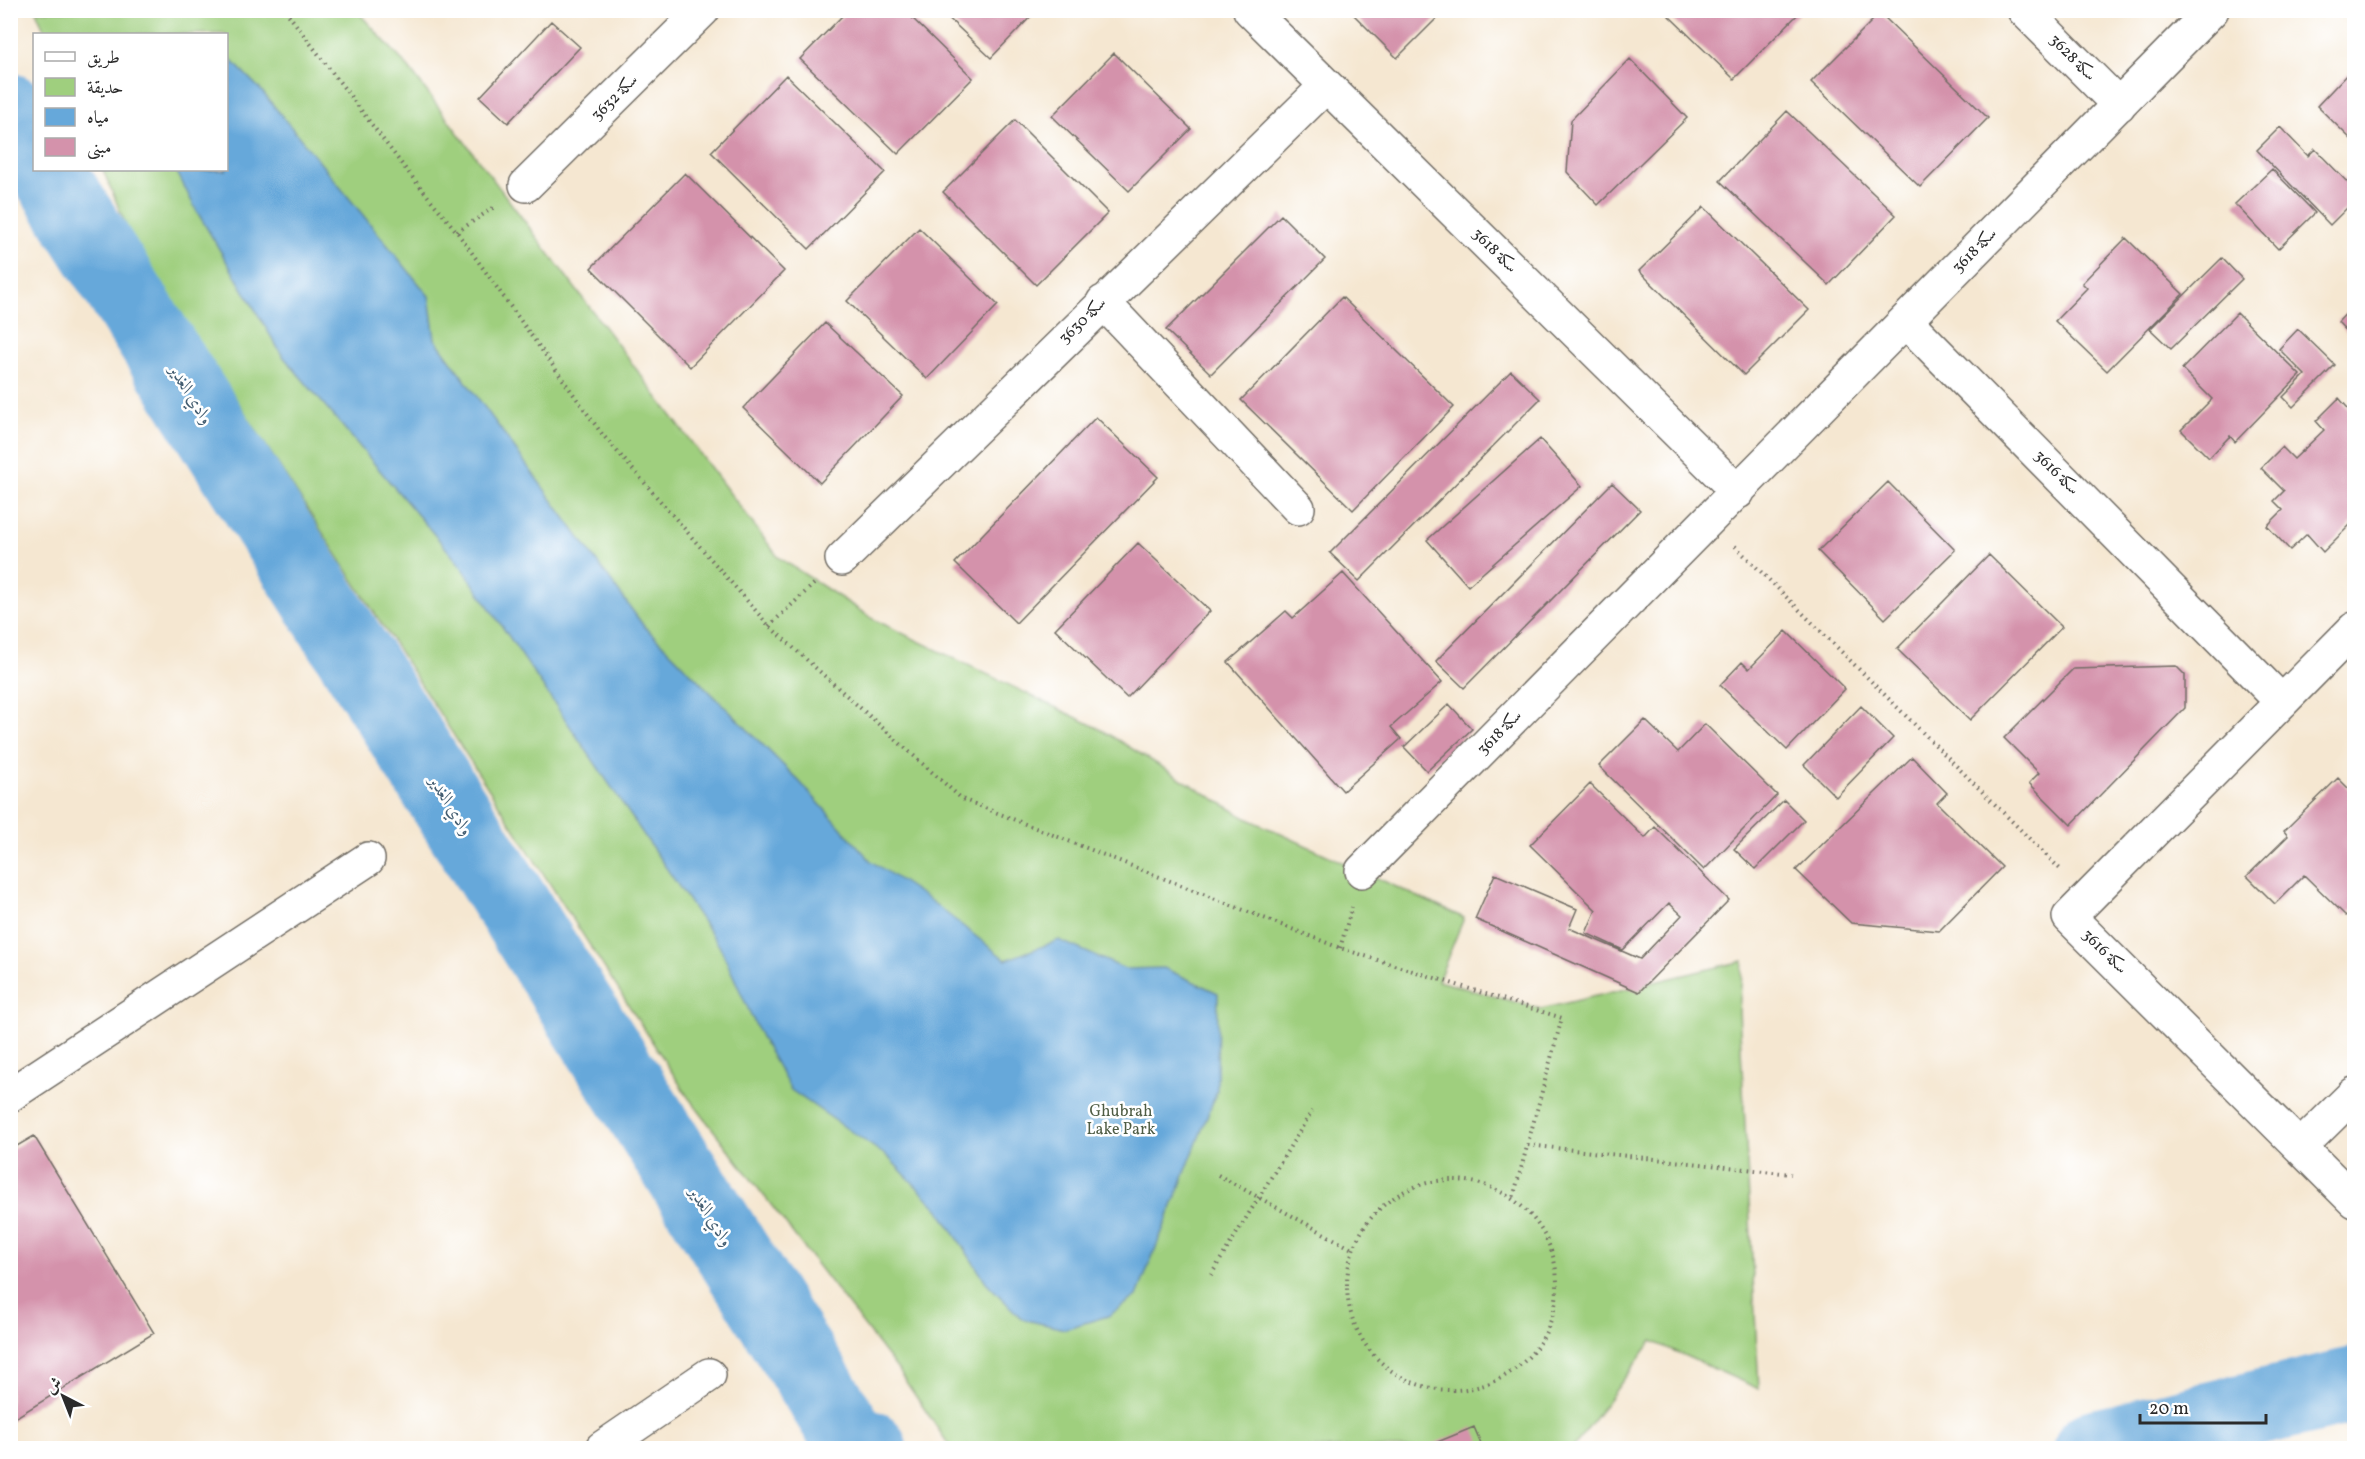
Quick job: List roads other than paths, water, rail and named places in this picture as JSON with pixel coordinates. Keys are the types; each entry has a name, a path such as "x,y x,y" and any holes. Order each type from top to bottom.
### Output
{"street":[{"name":"سكة 3632","path":"526,185 703,10"},
{"name":"سكة 3618","path":"1250,10 1738,492"},
{"name":"سكة 3628","path":"2024,10 2119,105"},
{"name":"سكة 3618","path":"1362,871 2212,10"},
{"name":"سكة 3630","path":"842,558 1326,86"},
{"path":"1103,302 1298,508"},
{"name":"سكة 3616","path":"1906,321 2282,702"},
{"name":"سكة 3616","path":"2355,629 2068,917 2355,1202"},
{"path":"10,1095 369,859"},
{"path":"2300,1147 2355,1094"},
{"path":"602,1449 709,1375"}],"water":[{"path":"228,57 260,89 429,296 435,339 643,625 800,782 871,861 931,901 1006,960 1059,940 1125,969 1164,968 1218,993 1217,1091 1137,1296 1108,1316 1064,1329 1022,1319 986,1282 939,1210 888,1157 791,1090 761,1037 720,947 461,566 282,355 196,210 176,171 228,171"}],"waterway":[{"name":"وادي الغدير","path":"10,111 33,147"},
{"name":"وادي الغدير","path":"48,171 853,1443 869,1448"},
{"name":"وادي الغدير","path":"2092,1448 2354,1385"},
{"name":"وادي الغدير","path":"853,1443 857,1448"}],"park label":[{"name":"Ghubrah Lake Park","path":"1121,1121"}]}
